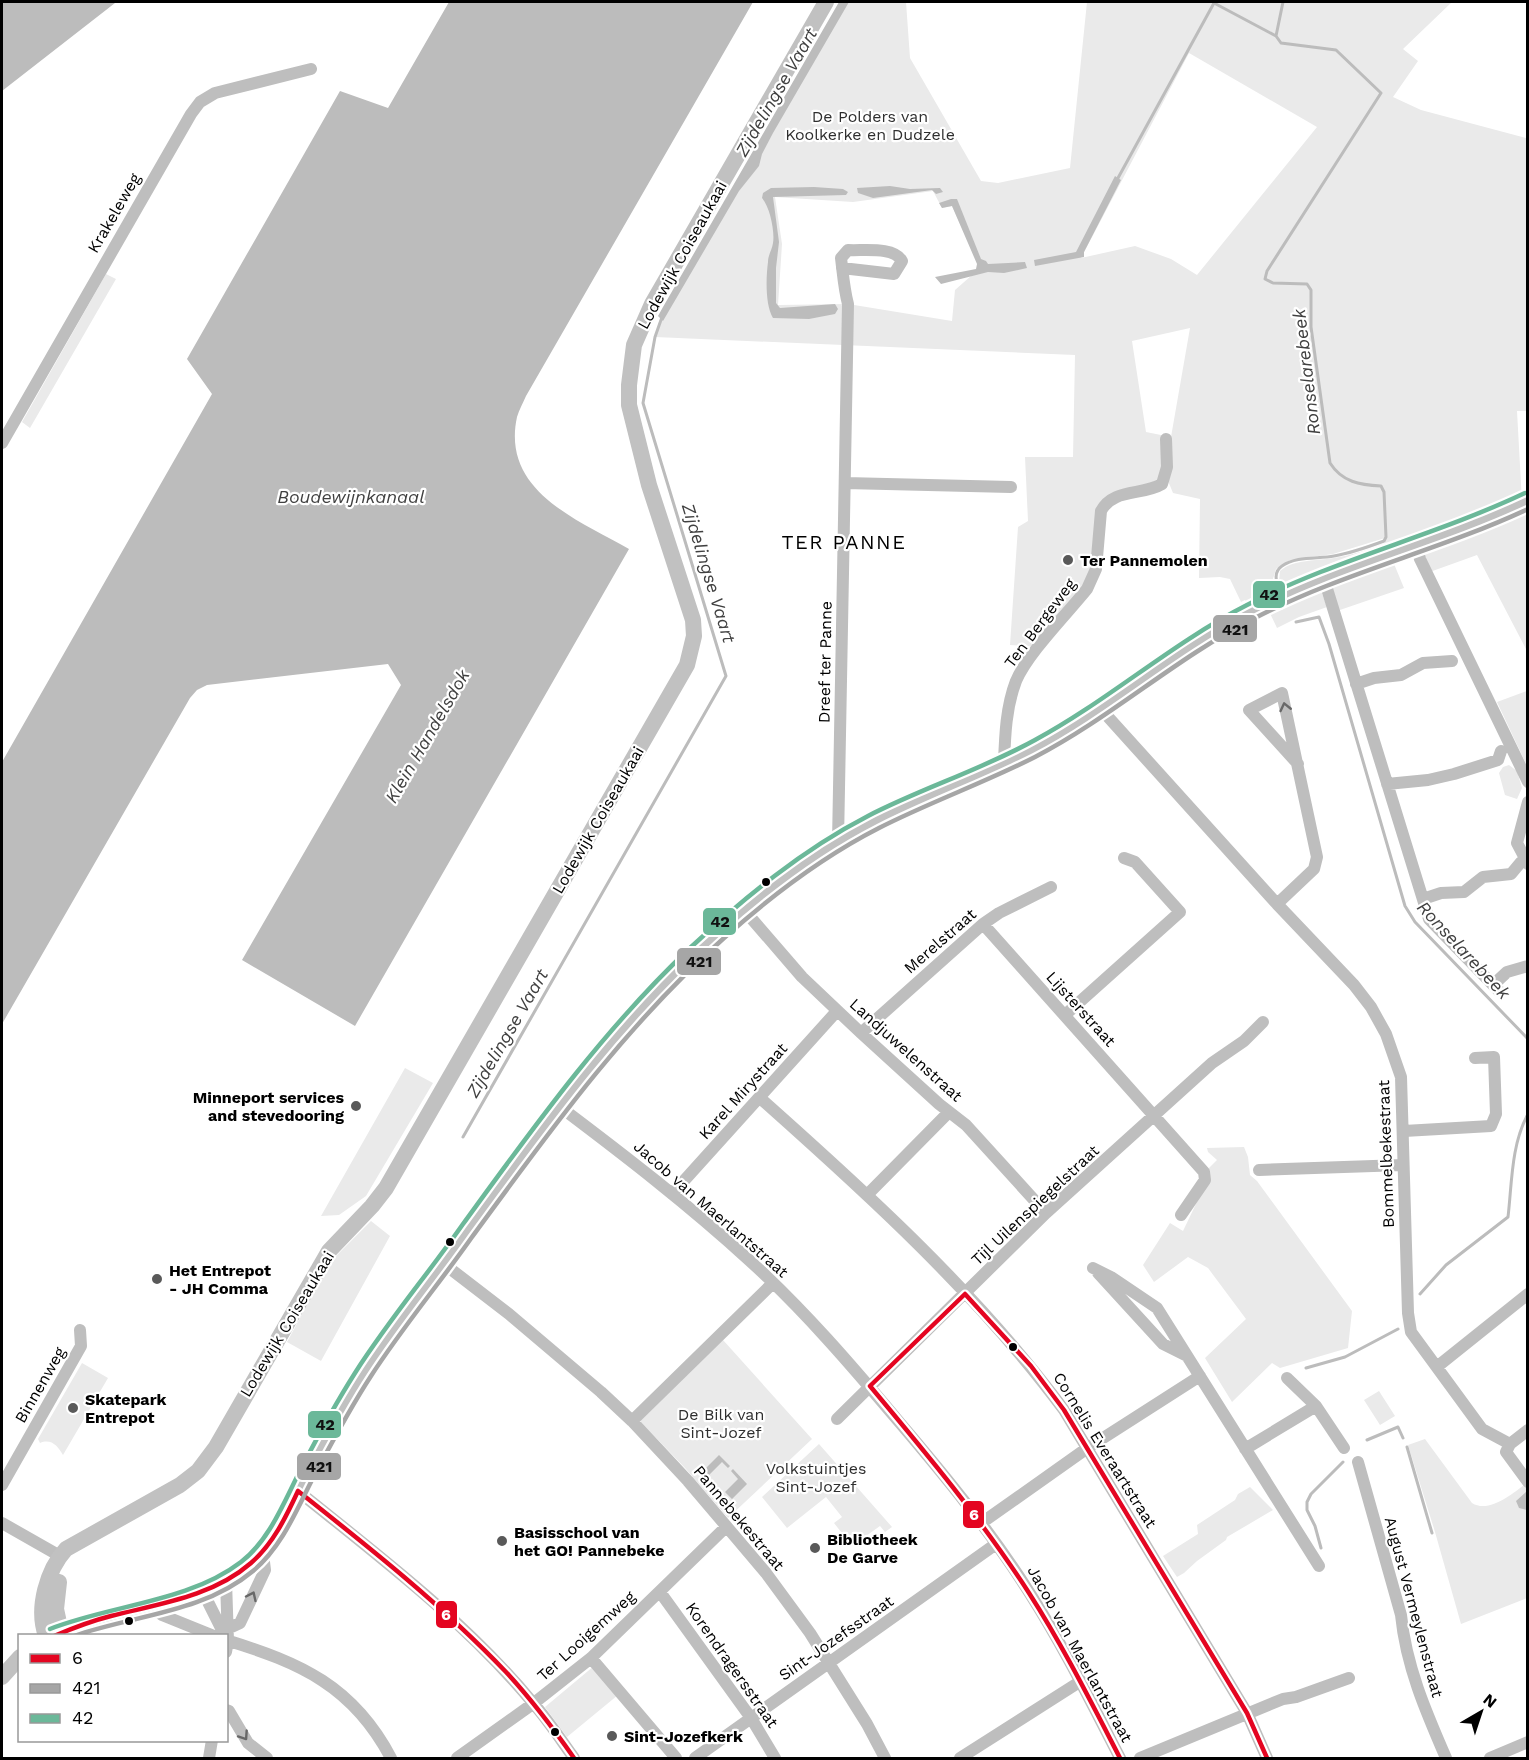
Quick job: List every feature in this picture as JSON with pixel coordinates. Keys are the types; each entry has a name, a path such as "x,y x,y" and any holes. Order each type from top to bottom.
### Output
{"main road":[{"name":"Lodewijk Coiseaukaai","path":"63,1558 66,1549 190,1479 216,1447 329,1251 386,1188 687,665 694,636 693,620 649,484 629,405 634,345 652,304 826,2"},
{"path":"63,1558 55,1600 53,1634 203,1592 226,1581 260,1556 282,1525 298,1491 364,1374 578,1080 648,1000 694,955 745,911 812,859 838,842 919,799 1037,747 1226,624 1276,598 1509,509 1527,500"},
{"path":"2,1677 18,1659"}],"street":[{"name":"Krakeleweg","path":"2,443 200,102 215,93 311,69"},
{"name":"Dreef ter Panne","path":"838,842 848,324 848,304 842,268"},
{"name":"Ten Bergeweg","path":"1004,763 1007,714 1016,681 1026,664 1093,579 1096,569 1101,511 1104,504 1113,497 1153,489 1162,484 1167,467 1166,439"},
{"path":"845,483 1011,487"},
{"path":"1416,545 1420,560 1527,782"},
{"path":"1324,579 1429,919 1496,988 1508,972 1527,966"},
{"path":"1356,684 1374,678 1401,675 1423,663 1452,661"},
{"path":"1277,904 1314,869 1317,856 1298,764 1282,693 1249,710 1298,764"},
{"name":"Bommelbekestraat","path":"1100,708 1277,904 1354,985 1371,1007 1386,1034 1401,1077 1408,1313 1411,1332 1482,1429 1510,1444"},
{"path":"1387,784 1428,780 1454,774 1498,760 1501,751"},
{"path":"1423,899 1441,893 1464,892 1483,877 1511,874 1524,863 1517,843 1527,802"},
{"path":"1065,1015 1180,912 1135,862 1124,858"},
{"name":"Merelstraat","path":"861,1033 983,924 999,913 1051,887"},
{"name":"Landjuwelenstraat","path":"745,911 802,977 861,1033 966,1125 1046,1213"},
{"name":"Lijsterstraat","path":"983,924 1204,1172 1205,1180 1181,1215"},
{"name":"Karel Mirystraat","path":"672,1194 837,1011"},
{"name":"Tijl Uilenspiegelstraat","path":"837,1419 1046,1213 1212,1063 1244,1041 1263,1022"},
{"path":"1404,1131 1491,1126 1496,1114 1494,1057 1475,1058"},
{"name":"Cornelis Everaartstraat","path":"760,1098 868,1194 1031,1366 1064,1410 1247,1713 1267,1758"},
{"name":"Jacob van Maerlantstraat","path":"559,1106 672,1194 773,1283 833,1344 870,1386 945,1475 996,1544 1044,1617 1120,1758"},
{"path":"868,1194 949,1112"},
{"path":"1258,1170 1403,1164"},
{"name":"Pannebekestraat","path":"444,1264 516,1320 632,1421 766,1573 830,1662 885,1758"},
{"path":"1187,1356 1164,1344 1093,1268 1111,1276 1157,1308 1319,1566"},
{"path":"632,1421 773,1283"},
{"path":"1438,1366 1527,1294"},
{"name":"Binnenweg","path":"2,1485 81,1346 80,1330"},
{"path":"980,1524 1086,1449 1200,1376"},
{"path":"1287,1378 1316,1406 1344,1448"},
{"path":"1245,1449 1316,1406"},
{"path":"1527,1430 1510,1444 1506,1452 1527,1482"},
{"name":"August Vermeylenstraat","path":"1358,1462 1401,1615 1404,1641 1422,1703 1446,1758"},
{"path":"298,1491 392,1567 476,1641 534,1703 574,1758"},
{"path":"2,1522 63,1558"},
{"name":"Ter Looigemweg","path":"457,1758 534,1703 591,1658 726,1527"},
{"name":"Sint-Jozefsstraat","path":"694,1758 996,1544"},
{"path":"228,1638 240,1623 265,1570 260,1556"},
{"path":"226,1581 227,1634"},
{"path":"203,1592 224,1634"},
{"name":"Korendragersstraat","path":"660,1592 751,1718 775,1758"},
{"path":"150,1606 162,1615 211,1634"},
{"path":"228,1639 293,1663 342,1693 368,1723 391,1758"},
{"path":"591,1658 676,1758"},
{"path":"1140,1758 1247,1713 1349,1678"},
{"path":"960,1758 1081,1682"},
{"path":"228,1711 248,1743 267,1758"},
{"path":"209,1758 212,1742"},
{"path":"1490,1758 1527,1743"}],"green space":[{"name":"De Polders van Koolkerke en Dudzele","path":"844,2 906,2 910,58 981,181 998,183 1070,168 1087,2 1452,2 1403,49 1418,61 1393,97 1421,110 1526,138 1527,130 1528,411 1517,411 1522,502 1528,500 1527,651 1477,555 1427,573 1416,545 1386,547 1291,583 1247,603 1245,600 1241,602 1230,579 1199,578 1200,499 1173,493 1166,476 1104,504 1096,569 1040,647 1010,645 1018,527 1028,521 1025,457 1073,457 1075,355 655,337 660,320","holes":["1189,53 1317,127 1197,275 1171,259 1135,246 1081,258","933,191 942,208 952,206 980,268 955,290 952,321 848,304 778,305 782,244 775,197 853,202","1190,328 1171,437 1146,432 1132,341","1385,538 1385,543 1360,552 1292,564 1280,571 1279,582 1276,584 1273,579 1276,569 1290,560 1333,554"]},
{"path":"106,274 116,279 30,428 22,422"},
{"path":"1392,559 1404,588 1337,611 1330,588 1336,580"},
{"path":"1313,589 1321,591 1327,607 1277,628 1268,609"},
{"path":"1528,691 1527,766 1497,702"},
{"path":"1509,765 1517,771 1522,788 1517,799 1505,795 1499,773 1503,767"},
{"path":"405,1068 433,1083 366,1196 339,1215 321,1216"},
{"path":"1244,1147 1248,1157 1250,1175 1257,1181 1352,1311 1348,1348 1280,1368 1272,1363 1232,1402 1205,1358 1246,1319 1208,1268 1188,1257 1154,1282 1143,1265 1170,1223 1183,1231 1206,1183 1209,1168 1217,1160 1207,1148"},
{"path":"371,1221 390,1236 321,1361 287,1342 331,1261"},
{"name":"De Bilk van Sint-Jozef","path":"723,1340 812,1439 728,1518 639,1420"},
{"name":"Skatepark Entrepot","path":"82,1363 108,1378 63,1455 54,1444 40,1443 38,1439"},
{"path":"1379,1391 1395,1416 1380,1425 1364,1400"},
{"path":"1425,1439 1472,1503 1479,1506 1493,1504 1508,1497 1527,1483 1527,1598 1461,1624 1408,1445"},
{"name":"Volkstuintjes Sint-Jozef","path":"819,1444 892,1527 885,1532 880,1526 852,1546 834,1523 842,1517 826,1497 787,1528 762,1497"},
{"path":"1250,1487 1273,1510 1227,1537 1177,1577 1163,1556 1198,1534 1197,1525 1235,1500 1238,1494"},
{"path":"594,1666 618,1695 567,1737 545,1707"}],"water":[{"path":"2,2 122,2 115,3 2,91"},
{"name":"Boudewijnkanaal","path":"449,2 753,2 526,396 517,417 515,443 521,465 532,484 567,514 629,549 355,1026 242,960 401,685 388,664 207,685 197,690 190,698 2,1024 2,762 212,394 187,359 340,91 388,108"},
{"path":"839,2 849,2 773,133 762,154 759,166 739,191 663,321 658,316"},
{"path":"1115,176 1121,180 1084,252 1084,257 1035,266 1034,260 1076,252"},
{"path":"890,186 910,189 940,188 943,192 936,194 932,190 873,198 858,193 857,188"},
{"path":"771,188 843,189 848,192 846,195 773,197 779,242 776,303 780,308 835,304 838,309 835,314 809,319 773,318 767,299 767,283 768,259 773,243 773,233 770,213 762,198 763,193"},
{"path":"957,199 981,259 988,264 1025,262 1027,268 1004,273 988,272 941,284 935,277 976,269 977,264 952,206 942,208 939,203"},
{"path":"719,1455 730,1466 728,1468 722,1462 709,1475 704,1470"},
{"path":"733,1469 747,1484 732,1499 725,1492 738,1479 731,1471"},
{"path":"1527,1491 1527,1510 1519,1508 1516,1501"}],"waterway":[{"name":"Ronselarebeek","path":"1277,583 1277,571 1288,563 1366,548 1384,541 1386,537 1384,492 1381,486 1352,481 1340,474 1330,463 1311,327 1311,290 1307,284 1273,283 1265,279 1267,271 1381,93 1336,50 1281,43 1276,36 1283,2"},
{"path":"1118,178 1214,3 1276,36"},
{"name":"Zijdelingse Vaart","path":"463,1137 726,676 643,403 655,337 662,317"},
{"name":"Ronselarebeek","path":"1296,622 1319,617 1329,644 1405,906 1415,922 1528,1039"},
{"path":"1420,1294 1446,1265 1508,1217 1515,1151 1528,1114"},
{"path":"1306,1368 1345,1357 1398,1329"},
{"path":"1367,1440 1398,1427 1403,1438"},
{"path":"1407,1447 1432,1533"},
{"path":"1321,1548 1315,1526 1307,1510 1307,1502 1311,1494 1343,1462"}],"transit line":[{"name":"42","path":"50,1629 198,1586 220,1575 252,1553 276,1518 348,1384 394,1316 543,1116 598,1046 658,979 710,929 774,876 820,844 868,816 994,761 1035,740 1089,707 1193,636 1247,605 1315,574 1456,522 1525,493"},
{"name":"421","path":"81,1634 167,1611 212,1596 233,1585 263,1561 281,1539 341,1425 383,1358 559,1119 654,1007 724,938 779,892 817,864 858,839 1035,757 1063,741 1197,651 1253,619 1320,588 1494,524 1528,509"},
{"name":"6","path":"1120,1758 1053,1633 1011,1566 953,1487 870,1386 965,1294 1031,1366 1064,1410 1247,1713 1267,1758"},
{"name":"6","path":"298,1491 405,1578 482,1647 524,1693 574,1758"},
{"name":"6","path":"59,1634 104,1618 202,1592 236,1575 259,1556 272,1539 298,1491"}],"place":[{"name":"Ter Pannemolen","path":"1068,560"},
{"name":"Minneport services and stevedooring","path":"356,1106"},
{"name":"Het Entrepot - JH Comma","path":"157,1279"},
{"name":"Skatepark Entrepot","path":"73,1408"},
{"name":"Basisschool van het GO! Pannebeke","path":"502,1541"},
{"name":"Bibliotheek De Garve","path":"815,1548"},
{"name":"Sint-Jozefkerk","path":"612,1736"}],"district":[{"name":"TER PANNE","path":"844,542"}],"water label":[{"name":"Klein Handelsdok","path":"427,736"}]}
